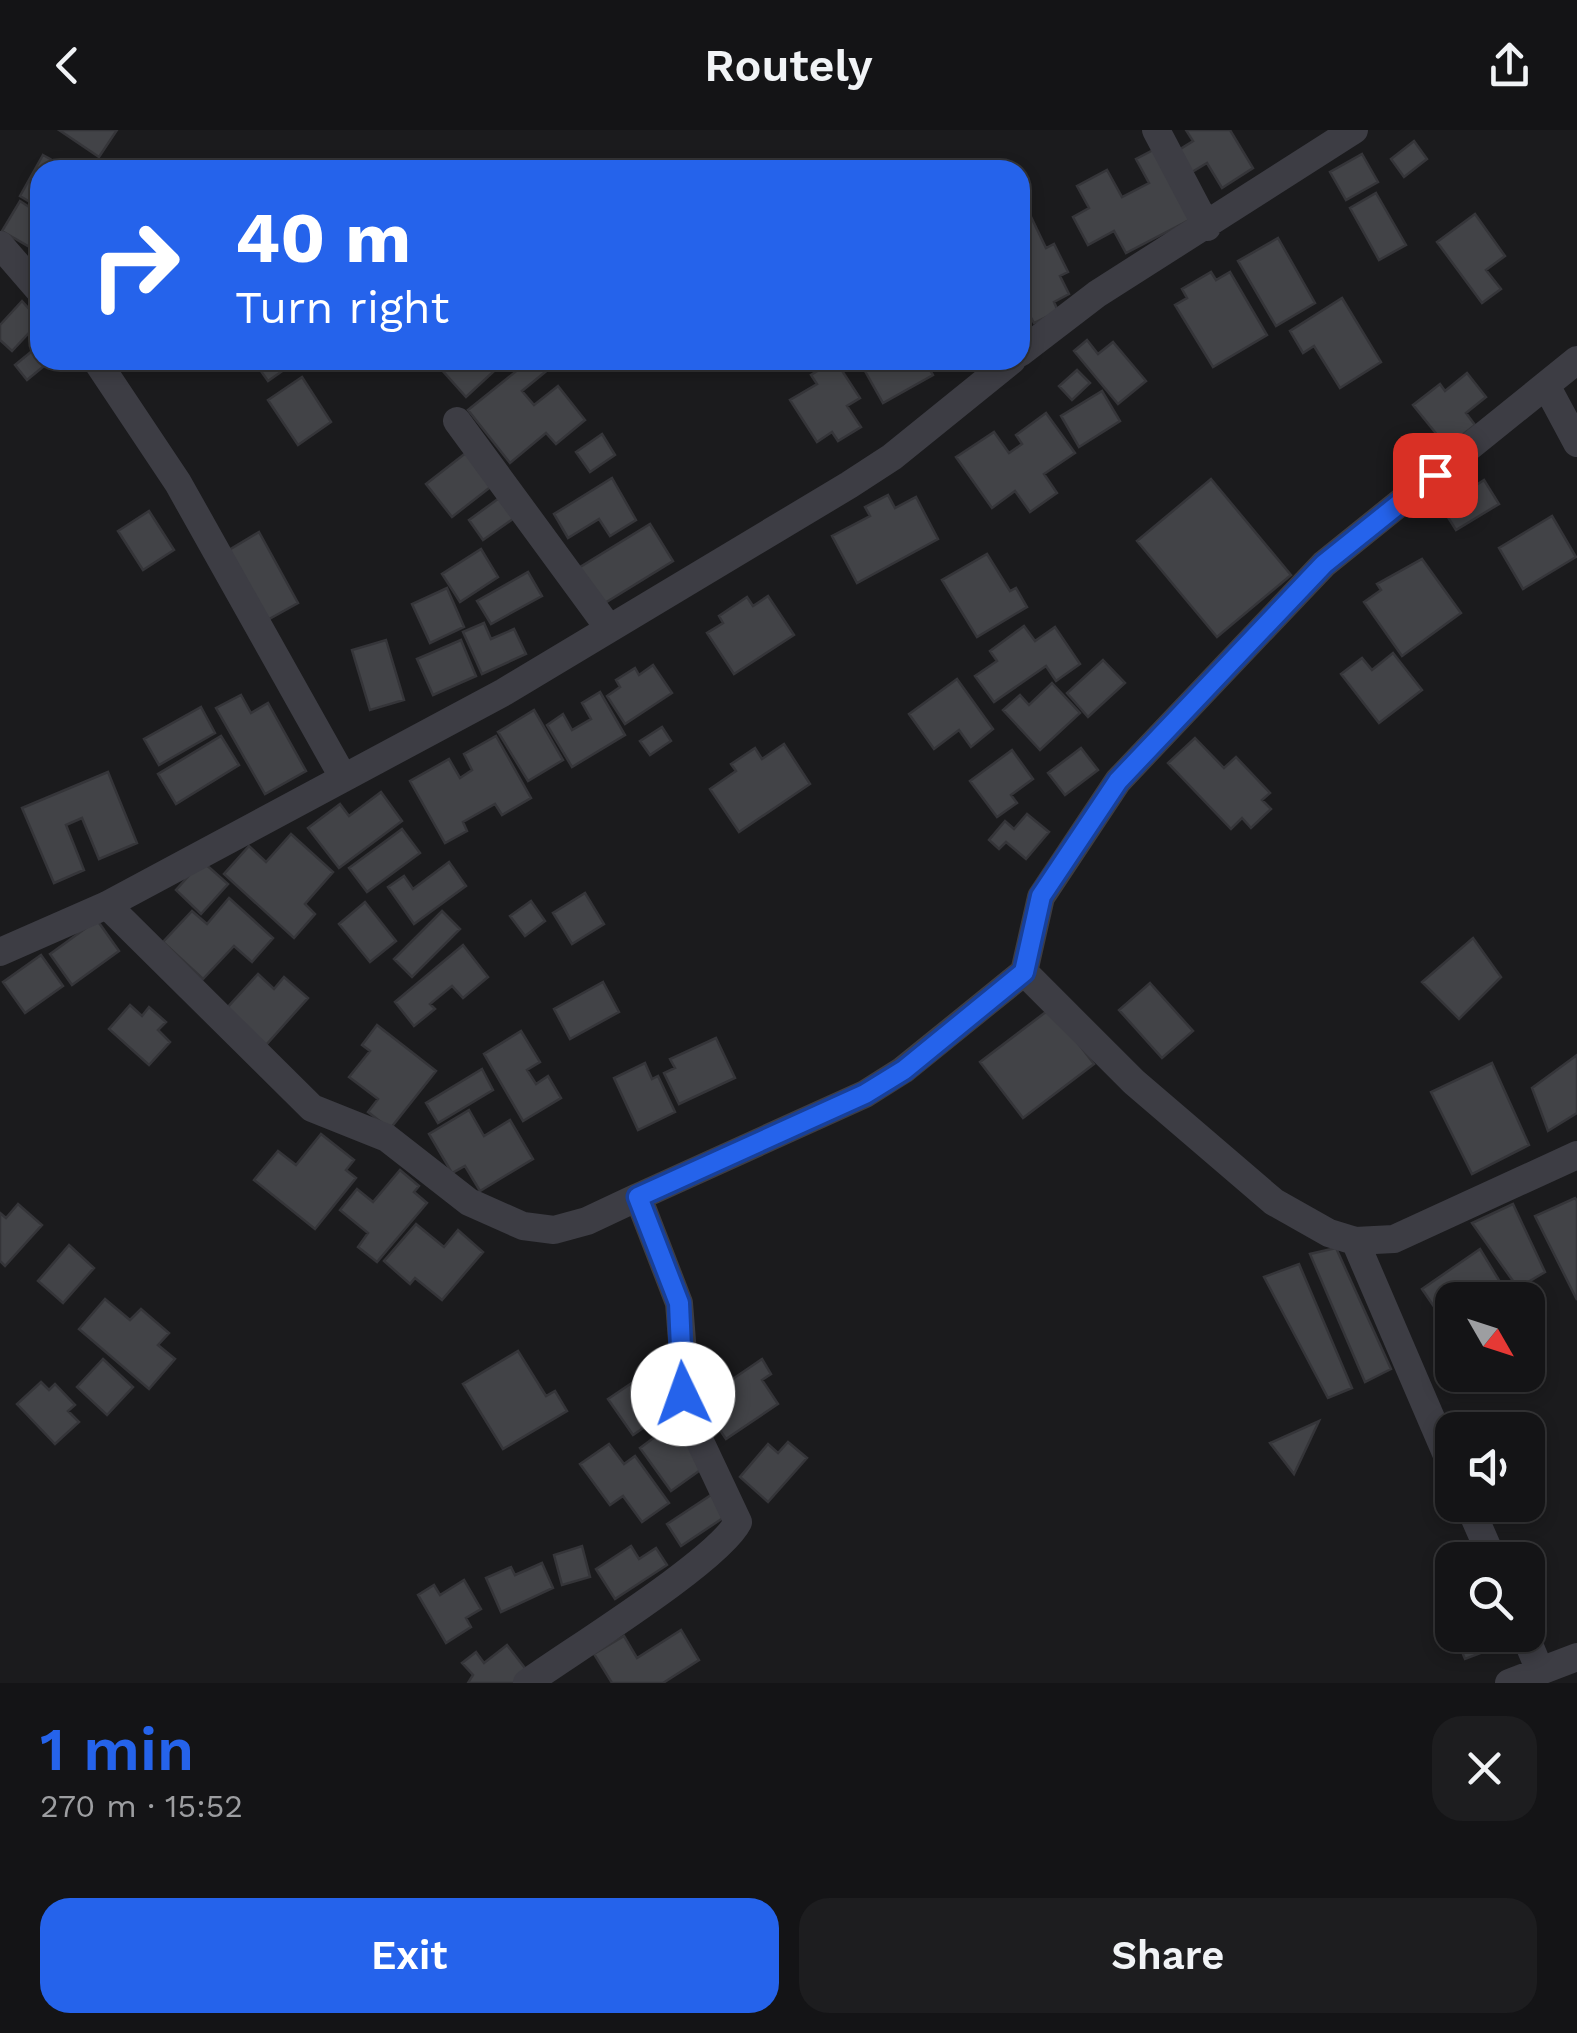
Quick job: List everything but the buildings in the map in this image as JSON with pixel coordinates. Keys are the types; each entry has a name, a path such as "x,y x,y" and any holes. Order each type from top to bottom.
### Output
{"street":[{"path":"1156,130 1207,226"},
{"path":"1030,345 1096,294 1354,130"},
{"path":"0,245 30,280"},
{"path":"107,906 238,1040 312,1108 386,1138 468,1202 523,1226 554,1230 586,1222 865,1094 904,1070 1024,972 1041,896 1118,781 1324,564 1577,360"},
{"path":"103,370 178,483 343,777"},
{"path":"0,952 107,906 504,692 850,486 1000,370"},
{"path":"1546,387 1577,442"},
{"path":"457,420 608,627"},
{"path":"1024,972 1134,1082 1274,1202 1309,1226 1355,1242 1394,1239 1577,1155"},
{"path":"527,1683 672,1581 725,1538 738,1522 688,1416 679,1303 638,1197"},
{"path":"1355,1242 1435,1428"},
{"path":"1532,1652 1540,1671"},
{"path":"1509,1683 1577,1657"}],"route":[{"path":"683,1394 679,1303 638,1197 865,1094 904,1070 1024,972 1041,896 1118,781 1324,564 1435,475"}]}
